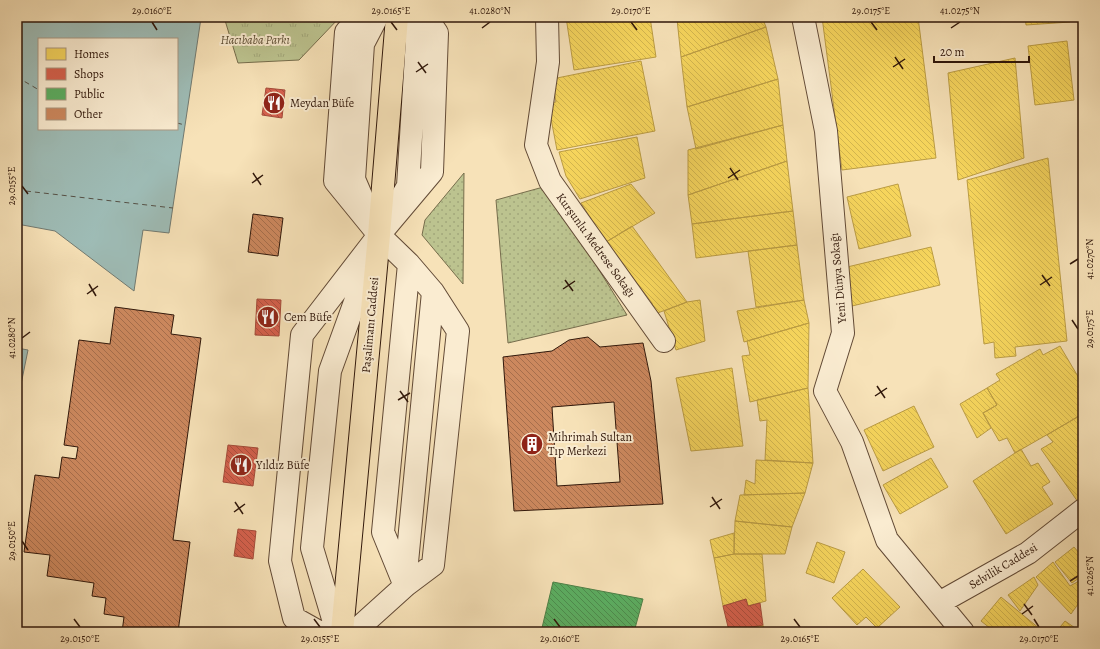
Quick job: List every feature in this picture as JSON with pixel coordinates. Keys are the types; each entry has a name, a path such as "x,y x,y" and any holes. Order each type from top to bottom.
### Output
{"main road":[{"name":"Paşalimanı Caddesi","path":"342,632 379,235 397,17"}],"street":[{"path":"354,632 405,586 433,292 409,264 379,235 335,181 346,32 361,17"},
{"path":"378,17 363,44 354,179 379,235"},
{"path":"337,632 312,548 330,371 379,235 408,186 417,39 410,17"},
{"path":"319,632 294,618 280,561 302,335 379,235 432,172 437,33 426,17"},
{"name":"Kurşunlu Medrese Sokağı","path":"546,17 548,62 536,144 550,181 664,341"},
{"name":"Yeni Dünya Sokağı","path":"803,17 826,131 843,333 825,391 852,442 887,540 963,632"},
{"path":"405,586 383,532 409,264"},
{"name":"Selvilik Caddesi","path":"939,604 1028,553 1083,510"}],"green space":[{"name":"Hacıbaba Parkı","path":"224,17 340,17 299,60 238,63"},
{"path":"464,173 463,284 422,235 425,220"},
{"path":"547,186 627,315 508,343 496,200"}],"water":[{"path":"17,17 201,18 169,233 143,230 134,291 55,231 17,224"},
{"path":"17,348 28,350 17,404"}],"building: Homes":[{"path":"566,17 650,17 656,57 574,70"},
{"path":"683,17 762,17 766,27 681,57 677,19"},
{"path":"822,17 918,17 936,158 842,170"},
{"path":"1025,17 1070,17 1070,22 1026,25"},
{"path":"766,27 778,79 687,107 681,57"},
{"path":"1067,41 1074,100 1035,105 1028,46"},
{"path":"1015,58 1024,158 958,180 948,73"},
{"path":"641,61 655,131 557,150 548,103 556,102 552,79"},
{"path":"778,79 783,125 696,149 687,107"},
{"path":"783,125 787,161 688,195 688,150"},
{"path":"637,137 645,178 580,199 566,176 559,152"},
{"path":"1048,158 1067,341 1015,347 1016,356 995,358 994,342 984,344 967,180"},
{"path":"787,161 793,211 692,224 688,195"},
{"path":"631,184 655,213 606,242 581,203"},
{"path":"898,184 911,236 859,249 847,197"},
{"path":"793,211 797,245 696,258 692,224"},
{"path":"632,226 687,302 655,314 652,303 606,242"},
{"path":"797,245 804,300 756,307 748,251"},
{"path":"931,247 940,285 852,306 843,268"},
{"path":"700,300 705,341 676,350 664,311 687,302"},
{"path":"804,300 809,323 744,342 737,311"},
{"path":"809,323 808,388 750,402 742,356 750,355 747,341"},
{"path":"1060,346 1083,385 1083,414 1015,453 1007,438 999,441 983,413 997,405 987,388 1000,380 996,374 1040,349 1043,355"},
{"path":"732,368 743,446 691,451 676,378"},
{"path":"808,388 813,463 765,460 767,420 760,421 757,400"},
{"path":"987,388 997,405 983,413 991,428 977,438 960,404"},
{"path":"914,406 934,447 883,471 864,430"},
{"path":"1082,414 1083,497 1078,502 1041,449 1053,442 1047,435"},
{"path":"1021,449 1031,466 1038,463 1050,482 1042,487 1053,504 1006,534 973,481"},
{"path":"931,458 948,487 900,514 883,485"},
{"path":"756,460 813,463 805,493 744,495 746,480 755,484"},
{"path":"805,493 792,527 735,521 740,495"},
{"path":"735,521 792,527 785,554 734,554"},
{"path":"734,533 734,554 714,558 710,540"},
{"path":"817,542 845,552 834,583 806,573"},
{"path":"1074,547 1079,553 1083,551 1083,583 1079,578 1072,583 1055,562"},
{"path":"734,554 762,554 766,601 748,606 746,599 723,606 714,558"},
{"path":"1053,562 1070,586 1079,581 1083,588 1083,597 1071,614 1036,577"},
{"path":"863,569 900,607 877,628 866,617 857,625 832,598"},
{"path":"1034,577 1038,585 1020,611 1008,595"},
{"path":"1001,597 1040,629 1038,632 995,632 981,621"},
{"path":"1065,621 1081,632 1056,632"},
{"path":"763,625 764,632 729,632 729,631"},
{"path":"901,627 906,632 895,632"}],"building: Shops":[{"name":"Meydan Büfe","path":"266,88 285,90 282,118 262,115"},
{"name":"Cem Büfe","path":"257,299 281,300 279,336 255,335"},
{"name":"Yıldız Büfe","path":"228,445 258,448 253,486 223,482"},
{"path":"238,529 256,531 253,559 234,556"},
{"path":"746,599 748,606 760,603 763,625 729,631 723,606"}],"building: Public":[{"path":"553,582 643,599 634,632 541,632"}],"building: Other":[{"path":"253,214 283,218 278,256 248,252"},
{"path":"115,307 174,315 171,334 201,338 173,540 190,542 178,632 122,632 124,617 104,614 106,598 92,596 94,583 47,576 50,555 24,552 35,475 59,478 62,457 76,459 78,447 64,445 79,340 110,344"},
{"name":"Mihrimah Sultan Tıp Merkezi","path":"588,337 600,347 643,343 651,381 663,504 514,511 503,357 552,351 569,340","holes":["614,402 620,482 557,486 552,407"]}],"ferry route":[{"path":"17,77 38,89"},
{"path":"178,123 185,125"},
{"path":"17,190 173,208"}],"place":[{"name":"Meydan Büfe","path":"274,103"},
{"name":"Cem Büfe","path":"268,317"},
{"name":"Mihrimah Sultan Tıp Merkezi","path":"532,444"},
{"name":"Yıldız Büfe","path":"241,465"}]}
